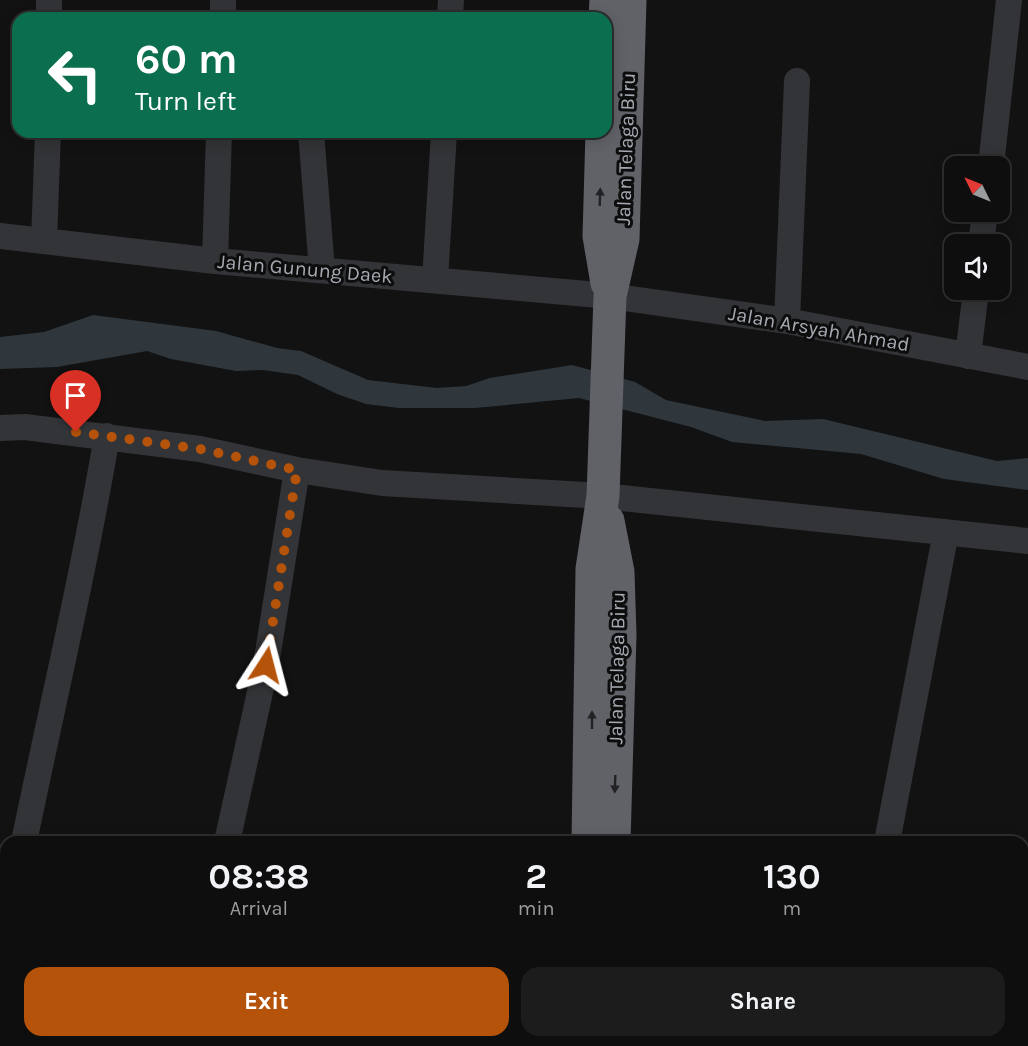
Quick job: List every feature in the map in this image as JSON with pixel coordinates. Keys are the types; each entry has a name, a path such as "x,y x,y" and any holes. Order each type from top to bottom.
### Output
{"highway":[{"name":"Jalan Telaga Biru","path":"588,836 605,571 603,496 611,238 630,0"},
{"name":"Jalan Telaga Biru","path":"603,138 611,238"},
{"name":"Jalan Telaga Biru","path":"605,571 620,634 614,836"}],"street":[{"path":"992,156 1009,0"},
{"path":"787,321 796,81"},
{"path":"44,241 48,138"},
{"path":"215,261 219,138"},
{"path":"311,138 322,270"},
{"path":"435,280 444,138"},
{"name":"Jalan Gunung Daek","path":"0,236 215,261 610,296"},
{"name":"Jalan Arsyah Ahmad","path":"610,296 787,321 1028,366"},
{"path":"968,356 975,300"},
{"path":"0,428 25,427 200,449 297,470 382,483 603,496 1028,541"},
{"path":"25,836 59,671 90,542 107,436"},
{"path":"229,836 266,665 297,470"},
{"path":"888,836 946,531"}],"shaded area":[{"path":"93,315 216,331 277,348 301,351 368,380 437,388 466,386 490,378 572,365 635,382 666,400 765,421 823,419 997,461 1028,458 1028,490 944,479 861,454 732,442 691,427 579,398 475,408 399,408 366,404 337,394 298,375 263,370 236,371 171,359 147,351 57,367 0,369 0,337 44,332"}],"route":[{"path":"76,432 200,449 297,470 266,665"}]}
